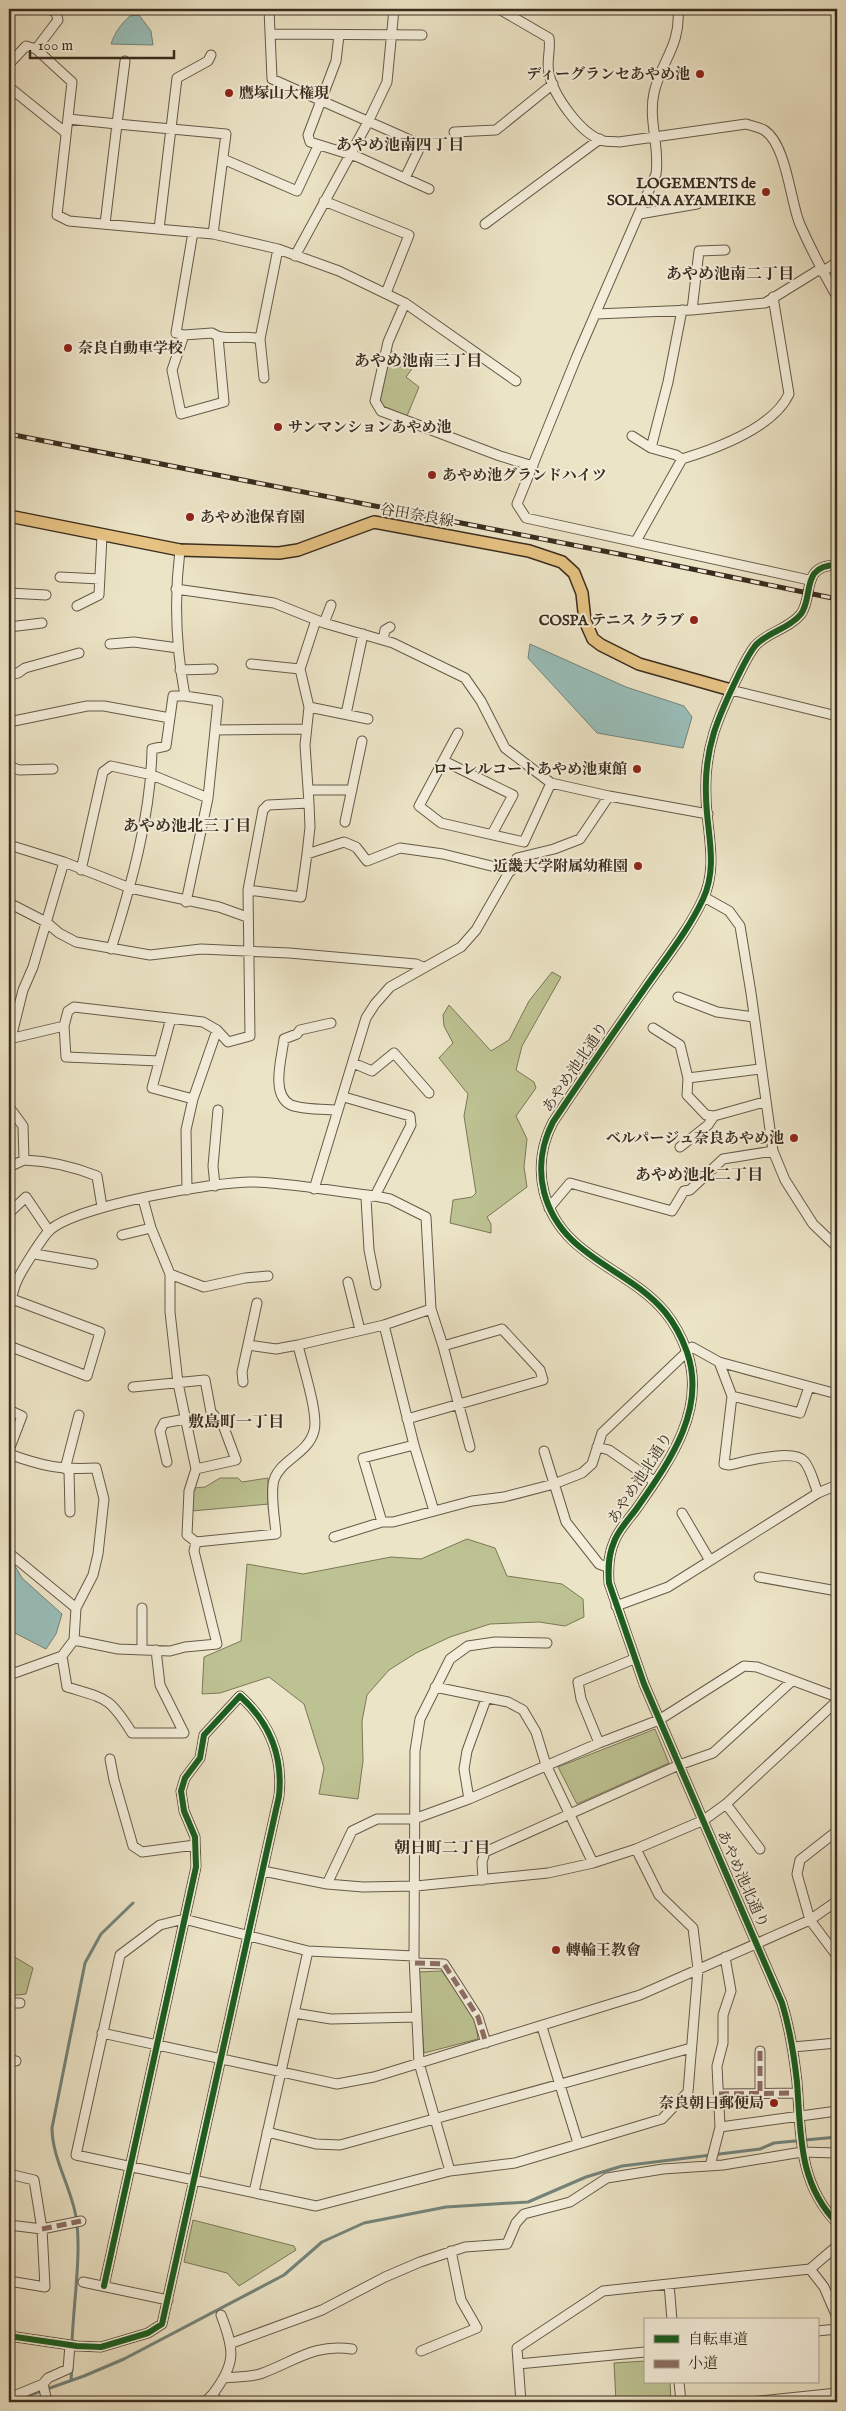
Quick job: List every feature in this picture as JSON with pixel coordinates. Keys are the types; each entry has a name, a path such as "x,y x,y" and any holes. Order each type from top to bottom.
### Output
{"main road":[{"name":"谷田奈良線","path":"9,517 180,550 213,550 262,554 298,550 331,539 360,525 374,522 529,551 562,562 574,573 582,593 585,621 594,639 601,645 639,664 731,690"}],"street":[{"path":"36,49 58,20 56,13 50,9"},
{"path":"270,9 272,79 415,142 419,149 405,178"},
{"path":"295,256 348,155 368,122 387,82 394,9"},
{"path":"498,9 549,38 551,48 548,72 553,84 567,109 579,124 590,134 600,139 620,142 746,124 765,131 777,148 787,172 798,220 821,270 837,297"},
{"path":"678,9 678,29 674,46 654,92 652,108 659,158 656,174 517,504 526,518 809,580 819,570 837,565"},
{"path":"271,34 339,35 393,33 422,35"},
{"path":"339,35 336,61 308,135 310,142 358,157 429,189"},
{"path":"9,64 26,46 36,49 72,82 57,214 69,221 213,234 278,250 339,271 406,303 516,381"},
{"path":"159,229 177,78 208,61 211,54"},
{"path":"105,224 124,62"},
{"path":"454,132 496,130 553,84"},
{"path":"9,88 66,133"},
{"path":"68,119 226,134 213,234"},
{"path":"485,224 600,139"},
{"path":"223,159 297,191 318,146"},
{"path":"324,201 409,235 386,293"},
{"path":"640,214 697,204"},
{"path":"193,232 176,333 184,335 212,333 218,337 237,336 260,339"},
{"path":"264,378 260,339 278,250"},
{"path":"692,310 699,251 725,250"},
{"path":"596,314 692,310 765,303 837,262"},
{"path":"636,541 682,459 711,450 751,430 769,418 784,403 788,394 787,381 773,297"},
{"path":"406,303 386,352 375,400 381,411 500,456 533,466"},
{"path":"651,448 668,382 682,310"},
{"path":"184,335 172,370 181,414 224,402 218,337"},
{"path":"632,436 651,448 676,455 682,459"},
{"path":"77,606 99,594 102,536"},
{"path":"180,550 176,589 178,648 185,696"},
{"path":"60,577 100,579"},
{"name":"あやめ池北通り","path":"809,580 804,607 793,621 755,645 721,709 710,745 706,772 711,866 704,897 680,938 552,1122 544,1146 541,1169 542,1183 549,1208 558,1225 569,1239 645,1294 665,1312 680,1336 687,1352 692,1379 690,1412 677,1447 614,1541 608,1567 609,1583 634,1659 758,1944 784,2010 793,2048 802,2152 815,2195 837,2223"},
{"path":"176,589 274,603 320,621 383,640 465,678 482,701 505,748 551,783 609,796 708,814"},
{"path":"9,593 46,595"},
{"path":"248,890 301,896 310,827 305,729 309,707 300,669 320,621 330,605"},
{"path":"9,627 42,623"},
{"path":"383,640 385,630 390,627"},
{"path":"346,714 363,634"},
{"path":"110,644 134,642 178,648"},
{"path":"9,675 18,673 25,668 80,653"},
{"path":"251,664 300,669"},
{"path":"180,670 214,669"},
{"path":"731,690 837,716"},
{"path":"111,949 130,888 152,775 152,749 166,746 173,696 218,701 208,798 186,902"},
{"path":"9,722 86,706 104,706 170,718"},
{"path":"309,707 368,719"},
{"path":"215,730 305,729"},
{"path":"458,733 419,806 442,823 524,842 551,783"},
{"path":"345,822 362,741"},
{"path":"444,761 513,795 492,834"},
{"path":"9,766 19,770 53,769"},
{"path":"81,870 103,772 111,766 152,775 208,798"},
{"path":"309,790 352,790"},
{"path":"314,1189 338,1110 344,1097 360,1034 375,1004 390,987 461,947 476,930 517,858 554,849 580,839 609,796"},
{"path":"159,1061 66,1057 64,1026 68,1011 74,1007 203,1022 217,1030 228,1042 250,1036 248,890 263,810 268,805 309,804"},
{"path":"307,854 344,842 356,847 368,861 400,848 443,854 511,871"},
{"path":"9,845 64,862 130,888 186,902 219,907 247,917"},
{"path":"64,862 34,967 23,990 10,1039 64,1026"},
{"path":"704,897 729,911 740,926 754,1017 764,1102 773,1151 785,1180 813,1224 837,1247"},
{"path":"9,904 46,922 59,933 76,942 150,955 201,949 289,953 416,964 423,967"},
{"path":"678,997 717,1012 754,1017"},
{"path":"171,1018 152,1088 193,1099"},
{"path":"331,1023 300,1030 297,1034 284,1039 279,1088 283,1099 292,1105 338,1110"},
{"path":"653,1028 680,1045 688,1078 688,1095 706,1115 714,1116 764,1102"},
{"path":"187,1190 186,1130 193,1099 217,1030"},
{"path":"353,1063 372,1071 394,1053 429,1093"},
{"path":"688,1078 760,1069"},
{"path":"344,1097 410,1116 411,1125 375,1196"},
{"path":"9,1107 23,1126 24,1160"},
{"path":"215,1186 212,1166 218,1110"},
{"path":"680,1147 708,1125 714,1116"},
{"path":"549,1208 570,1183 672,1211 684,1190 690,1190 723,1158 773,1151"},
{"path":"9,1167 24,1160 48,1161 71,1166 96,1176 102,1207"},
{"path":"9,1346 86,1376 100,1332 10,1303 13,1279 35,1254 49,1231 70,1217 102,1207 233,1182 257,1182 390,1199 426,1217 431,1309 460,1405 470,1447"},
{"path":"375,1196 366,1198 369,1250 376,1285"},
{"path":"9,1213 26,1197 49,1231"},
{"path":"143,1199 151,1228 170,1274 170,1312 178,1383 196,1469 189,1491 187,1535 196,1542 276,1534 273,1482 278,1471 305,1447 314,1431 313,1410 298,1345"},
{"path":"122,1235 151,1228"},
{"path":"35,1254 93,1264"},
{"path":"170,1274 204,1287 245,1278 268,1276"},
{"path":"348,1282 360,1330"},
{"path":"243,1382 242,1372 256,1303"},
{"path":"248,1345 276,1349 298,1345 384,1325 431,1309"},
{"path":"384,1325 414,1445 434,1511"},
{"path":"408,1419 543,1380 540,1370 502,1329 443,1346"},
{"path":"334,1537 382,1522 393,1522 472,1501 504,1497 554,1484 582,1473 592,1464 602,1433 692,1347 719,1362 837,1394"},
{"path":"719,1362 732,1396 724,1464 728,1465 780,1456 799,1457 805,1461 818,1493"},
{"path":"133,1387 205,1380 211,1412 223,1425 236,1460 196,1469"},
{"path":"732,1396 800,1413 809,1387"},
{"path":"9,1410 22,1416 9,1450"},
{"path":"70,1512 67,1469 79,1415"},
{"path":"167,1462 160,1431 164,1423 185,1419"},
{"path":"382,1522 363,1458 414,1445"},
{"path":"597,1447 609,1450 655,1482"},
{"path":"544,1451 566,1522 599,1564 608,1567"},
{"path":"9,1454 44,1467 67,1469 96,1468 104,1500 98,1554 92,1576 76,1608 74,1640 62,1656 9,1675"},
{"path":"616,1606 668,1587 818,1493 837,1485"},
{"path":"682,1513 709,1560"},
{"path":"74,1640 118,1650 170,1651 186,1647 217,1644 194,1551 196,1542"},
{"path":"9,1553 76,1608"},
{"path":"759,1577 837,1592"},
{"path":"142,1608 142,1649"},
{"path":"450,2171 419,2063 414,1959 416,1886 414,1819 415,1751 420,1719 450,1659 468,1646 495,1642 547,1643"},
{"path":"62,1656 67,1687 107,1699 119,1712 132,1733 184,1733 160,1685 156,1650"},
{"path":"599,1742 581,1698 578,1682 634,1659"},
{"path":"327,1884 352,1831 377,1819 414,1819 469,1799 599,1742 659,1720 744,1666 757,1667 837,1697"},
{"path":"483,1880 482,1862 485,1852 680,1765 713,1753 792,1681"},
{"path":"435,1687 508,1702 523,1710 536,1732 546,1765 593,1862"},
{"path":"9,2336 70,2345 101,2347 157,2328 162,2324 279,1796 279,1767 272,1739 266,1727 240,1696 204,1735 200,1758 185,1778 181,1791 184,1810 195,1845 196,1867 132,2166 104,2286"},
{"path":"469,1799 464,1769 467,1751 486,1699"},
{"path":"263,1871 327,1884 363,1887 416,1886 548,1873 593,1862 636,1849 704,1820 726,1804 837,1701"},
{"path":"110,1760 133,1846 142,1852 195,1845"},
{"path":"726,1804 760,1849"},
{"path":"837,1831 800,1860 796,1874 810,1920 837,1956"},
{"path":"486,2043 478,2017 444,1964 414,1959 308,1951 184,1919 160,1925 120,1955 76,2155 316,2206 450,2171 515,2163 662,2119 688,2092 698,1969 694,1928 659,1896 636,1849"},
{"path":"102,2033 337,2084 374,2077 542,2027 640,1995 810,1920 837,1901"},
{"path":"254,2192 279,2072 308,1951"},
{"path":"710,2166 720,2127 717,2066 723,2043 723,2015 731,1991 725,1957"},
{"path":"9,2003 20,2003"},
{"path":"294,2013 331,2018 417,2017"},
{"path":"542,2027 578,2143"},
{"path":"793,2048 837,2043"},
{"path":"267,2132 316,2144 340,2145 691,2048"},
{"path":"760,2051 760,2093"},
{"path":"719,2094 798,2092"},
{"path":"720,2127 837,2111"},
{"path":"232,2343 322,2310 385,2277 464,2247 507,2244 516,2222 524,2214 570,2202 607,2178 663,2169 710,2166 802,2152 837,2153"},
{"path":"9,2174 34,2180 42,2229 45,2287 9,2281"},
{"path":"9,2225 42,2229 81,2221"},
{"path":"521,2402 517,2348 604,2291 810,2269 837,2246"},
{"path":"421,2351 477,2328 462,2300 451,2252"},
{"path":"810,2269 824,2287 837,2318"},
{"path":"83,2282 168,2300"},
{"path":"668,2284 672,2318"},
{"path":"219,2402 209,2399 226,2378 232,2343 221,2315"},
{"path":"818,2331 837,2329"},
{"path":"9,2398 43,2384 48,2378 68,2369 70,2345"},
{"path":"226,2378 258,2374 308,2351 336,2346 352,2349"},
{"path":"518,2364 644,2352"},
{"path":"43,2384 47,2402"},
{"path":"679,2384 681,2402"},
{"path":"751,2402 837,2393"}],"green space":[{"path":"391,351 414,366 406,377 419,387 407,416 383,406 380,400"},
{"path":"552,972 561,977 522,1046 516,1070 534,1082 536,1088 516,1116 527,1139 524,1167 527,1187 487,1217 491,1224 491,1233 450,1223 453,1200 472,1197 476,1193 464,1116 468,1094 439,1058 453,1043 444,1026 443,1015 449,1005 491,1051 509,1040 529,1001"},
{"path":"220,1478 238,1478 242,1482 268,1478 269,1504 192,1511 193,1488 205,1487"},
{"path":"467,1539 495,1548 507,1576 562,1584 583,1599 584,1617 565,1626 539,1622 490,1624 450,1637 416,1653 389,1670 367,1695 362,1721 363,1761 358,1799 319,1794 324,1768 304,1704 269,1677 220,1693 202,1694 204,1657 241,1641 247,1564 303,1574 391,1557 421,1559"},
{"path":"655,1729 669,1763 577,1804 558,1767"},
{"path":"9,1956 13,1956 33,1968 26,1994 9,1996"},
{"path":"442,1971 475,2019 478,2039 424,2053 418,1972"},
{"path":"193,2220 294,2246 296,2250 239,2286 227,2273 184,2262"},
{"path":"644,2361 644,2384 670,2384 671,2402 616,2402 614,2363"}],"water":[{"path":"139,15 151,31 153,45 111,44 116,32 124,22 130,16"},
{"path":"530,644 626,687 684,706 692,717 683,748 597,733 528,658"},
{"path":"9,1560 22,1578 62,1614 56,1634 46,1649 9,1630"}],"waterway":[{"path":"72,2344 78,2263 78,2231 74,2206 55,2150 52,2128 85,1963 101,1934 133,1903"},
{"path":"10,2402 84,2376 124,2359 284,2275 322,2242 364,2223 446,2207 528,2202 586,2177 622,2166 760,2149 774,2143 837,2137"},
{"path":"71,2380 72,2368"}],"railway":[{"path":"9,434 629,556 837,599"}],"marked path":[{"path":"415,1963 444,1964 478,2017 486,2043"},
{"path":"760,2051 760,2093"},
{"path":"719,2094 797,2093"},
{"path":"42,2229 81,2221"}],"cycle path":[{"path":"837,565 825,566 818,570 810,583 805,607 801,614 760,641 748,657 738,676 724,705 714,733 707,762 706,795 711,860 708,886 703,899 683,934 553,1122 546,1138 541,1165 544,1192 552,1214 565,1232 579,1247 596,1260 649,1296 672,1321 687,1352 692,1373 692,1394 682,1434 661,1472 616,1538 610,1557 609,1583 644,1684 782,2003 795,2062 801,2139 808,2175 824,2208 837,2223"},
{"path":"9,2336 77,2346 101,2347 148,2333 162,2324 279,1796 279,1768 272,1741 267,1729 240,1696 204,1735 200,1758 185,1778 181,1791 184,1811 195,1837 196,1867 104,2286"}],"place":[{"name":"ディーグランセあやめ池","path":"700,74"},
{"name":"鷹塚山大権現","path":"229,93"},
{"name":"LOGEMENTS de SOLANA AYAMEIKE","path":"766,192"},
{"name":"奈良自動車学校","path":"68,348"},
{"name":"サンマンションあやめ池","path":"278,427"},
{"name":"あやめ池グランドハイツ","path":"432,475"},
{"name":"あやめ池保育園","path":"190,517"},
{"name":"COSPA テニス クラブ","path":"694,620"},
{"name":"ローレルコートあやめ池東館","path":"637,769"},
{"name":"近畿大学附属幼稚園","path":"638,866"},
{"name":"ベルパージュ奈良あやめ池","path":"794,1138"},
{"name":"轉輪王教會","path":"556,1950"},
{"name":"奈良朝日郵便局","path":"774,2103"}],"district":[{"name":"あやめ池南四丁目","path":"400,144"},
{"name":"あやめ池南二丁目","path":"730,273"},
{"name":"あやめ池南三丁目","path":"418,360"},
{"name":"あやめ池北三丁目","path":"187,825"},
{"name":"あやめ池北二丁目","path":"699,1174"},
{"name":"敷島町一丁目","path":"236,1421"},
{"name":"朝日町二丁目","path":"442,1847"}]}
